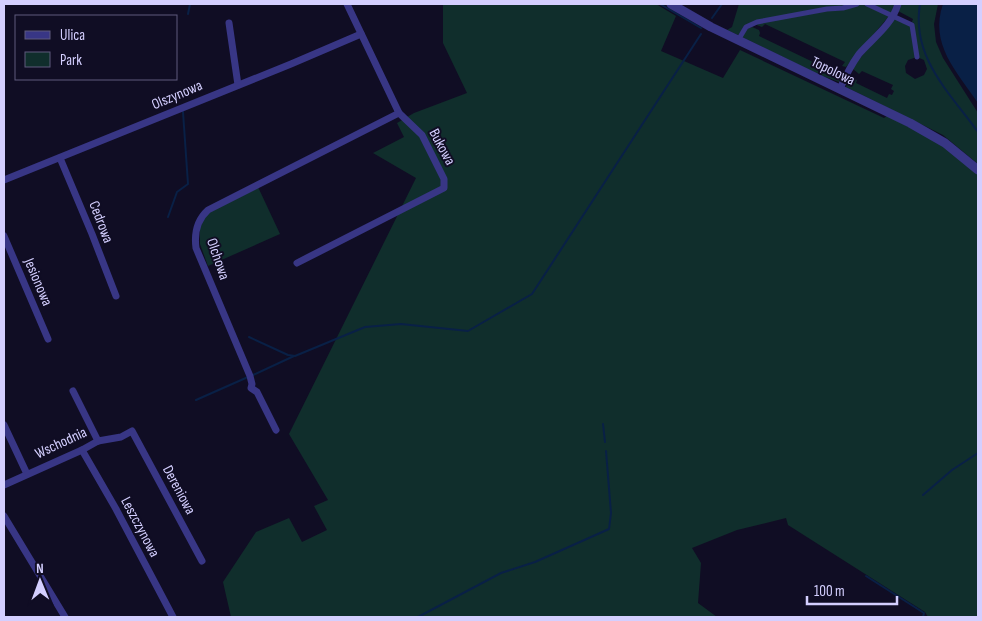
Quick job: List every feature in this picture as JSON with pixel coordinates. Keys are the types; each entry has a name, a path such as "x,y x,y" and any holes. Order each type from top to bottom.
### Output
{"street":[{"name":"Bukowa","path":"297,263 444,188 444,179 422,136 399,113 347,4"},
{"name":"Topolowa","path":"671,4 711,27 939,139 978,170"},
{"path":"740,37 750,24 858,4"},
{"path":"867,4 912,25 917,57"},
{"path":"840,89 854,62 892,16 898,4"},
{"path":"229,23 238,85"},
{"path":"750,24 759,29"},
{"name":"Olszynowa","path":"4,180 361,34"},
{"name":"Olchowa","path":"276,430 257,392 251,388 250,376 196,248 196,233 199,219 208,210 399,113"},
{"name":"Cedrowa","path":"60,158 116,296"},
{"name":"Jesionowa","path":"4,236 48,338"},
{"path":"74,391 98,441"},
{"path":"4,425 27,474"},
{"name":"Wschodnia","path":"4,485 98,441 121,437 132,431"},
{"name":"Dereniowa","path":"132,431 202,561"},
{"name":"Leszczynowa","path":"82,450 116,509 173,617"},
{"path":"4,516 65,617"}],"green space":[{"path":"443,4 656,4 676,16 661,51 723,78 740,50 884,118 887,116 937,141 978,174 978,617 928,617 925,612 788,525 786,518 737,530 692,548 701,563 698,603 717,617 231,617 223,582 256,532 289,518 302,542 327,530 314,506 328,500 289,434 416,178 373,153 404,137 397,123 414,113 467,93 443,43"},
{"path":"739,4 844,5 843,7 752,22 738,35 727,30 732,27"},
{"path":"862,4 889,16 846,67 842,66 845,62 765,24 762,27 754,24 827,11 844,10"},
{"path":"869,4 895,4 891,14"},
{"path":"901,4 938,4 934,24 936,42 943,58 978,113 978,164 943,135 846,87 848,79 852,78 857,80 856,83 887,98 889,94 892,95 894,91 891,89 893,85 862,71 859,74 853,69 854,65 894,19 914,23 912,22 913,19 898,11","holes":["917,57 924,60 927,69 924,75 915,79 906,73 905,66 908,60"]},
{"path":"752,27 759,30 759,36 834,72 836,69 841,72 839,82 820,75 742,37 747,29"},
{"path":"258,187 280,234 208,266 200,244 200,227 208,212"}],"water":[{"path":"943,4 978,4 978,103 954,69 942,45 940,18"}],"waterway":[{"path":"188,14 190,4"},
{"path":"660,4 701,28"},
{"path":"712,18 722,4"},
{"path":"920,4 919,23 921,41 927,57 945,88 978,132"},
{"path":"249,337 288,355 295,356 365,327 401,324 468,331 532,294 701,34"},
{"path":"168,217 177,192 188,184 183,112"},
{"path":"253,375 294,356"},
{"path":"196,400 248,377"},
{"path":"603,424 605,442"},
{"path":"418,617 501,573 535,562 609,529 611,513 606,451"},
{"path":"923,495 952,470 978,453"},
{"path":"866,576 924,613 923,617"}]}
